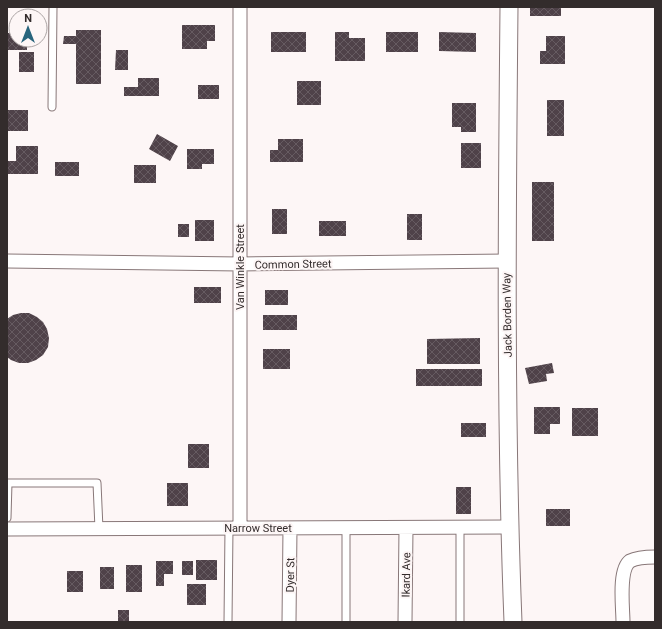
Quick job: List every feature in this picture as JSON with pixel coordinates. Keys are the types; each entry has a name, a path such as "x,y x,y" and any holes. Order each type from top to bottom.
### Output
{"street":[{"name":"Van Winkle Street","path":"234,528 240,264 240,7"},
{"name":"Jack Borden Way","path":"509,7 507,261 509,527 513,622"},
{"name":"Common Street","path":"7,261 240,264 507,261"},
{"name":"Narrow Street","path":"7,529 509,527"},
{"name":"Dyer St","path":"289,622 290,528"},
{"name":"Ikard Ave","path":"405,622 406,528"},
{"path":"623,622 622,577 626,566 631,561 640,557 655,557"}],"lane":[{"path":"52,107 53,7"},
{"path":"7,518 8,482 97,483 99,529"},
{"path":"460,527 460,622"},
{"path":"228,622 234,528"},
{"path":"346,528 346,622"}],"building":[{"path":"530,7 561,7 561,16 530,16"},
{"path":"182,25 215,25 215,41 207,41 207,49 182,49"},
{"path":"76,30 101,30 101,84 76,84 76,44 63,44 64,36 76,36"},
{"path":"271,32 306,32 306,52 271,52"},
{"path":"335,32 349,32 349,38 365,38 365,61 335,61"},
{"path":"386,32 418,32 418,52 386,52"},
{"path":"439,32 476,33 476,52 439,51"},
{"path":"7,33 8,48 27,48 27,50 7,50"},
{"path":"546,36 565,36 565,64 540,64 540,51 546,51"},
{"path":"116,50 128,50 128,70 115,70"},
{"path":"19,52 34,52 34,72 19,72"},
{"path":"138,78 159,78 159,96 124,96 124,87 138,87"},
{"path":"297,81 321,81 321,105 297,105"},
{"path":"198,85 219,85 219,99 198,99"},
{"path":"547,100 564,100 564,136 547,136"},
{"path":"452,103 476,103 476,132 461,132 461,127 452,127"},
{"path":"7,110 28,110 28,131 7,131"},
{"path":"157,134 178,146 170,161 149,149"},
{"path":"278,139 303,139 303,162 270,162 270,150 278,150"},
{"path":"461,143 481,143 481,168 461,168"},
{"path":"16,146 38,146 38,174 7,174 7,161 16,161"},
{"path":"187,149 214,149 214,164 202,164 202,169 187,169"},
{"path":"55,162 79,162 79,176 55,176"},
{"path":"134,165 156,165 156,183 134,183"},
{"path":"532,182 554,182 554,241 532,241"},
{"path":"272,209 287,209 287,234 272,234"},
{"path":"407,214 422,214 422,240 407,240"},
{"path":"195,220 214,220 214,241 195,241"},
{"path":"319,221 346,221 346,236 319,236"},
{"path":"178,224 189,224 189,237 178,237"},
{"path":"194,287 221,287 221,303 194,303"},
{"path":"265,290 288,290 288,305 265,305"},
{"path":"29,313 43,322 47,329 49,338 48,347 43,355 28,363 19,363 7,357 7,319 13,315"},
{"path":"263,315 297,315 297,330 263,330"},
{"path":"480,338 480,364 427,364 427,339"},
{"path":"263,349 290,349 290,369 263,369"},
{"path":"552,363 554,373 546,374 547,381 529,384 525,368"},
{"path":"416,369 482,369 482,386 416,386"},
{"path":"534,407 560,407 560,424 550,424 550,434 534,434"},
{"path":"572,408 598,408 598,436 572,436"},
{"path":"461,423 486,423 486,437 461,437"},
{"path":"188,444 209,444 209,468 188,468"},
{"path":"167,483 188,483 188,506 167,506"},
{"path":"456,487 471,487 471,514 456,514"},
{"path":"546,509 570,509 570,526 546,526"},
{"path":"196,560 217,560 217,580 196,580"},
{"path":"156,561 173,561 173,574 164,574 164,586 156,586"},
{"path":"182,561 193,561 193,575 182,575"},
{"path":"126,565 142,565 142,592 126,592"},
{"path":"100,567 114,567 114,589 100,589"},
{"path":"67,571 83,571 83,592 67,592"},
{"path":"187,584 206,584 206,605 187,605"},
{"path":"118,610 129,610 129,622 118,622"}]}
